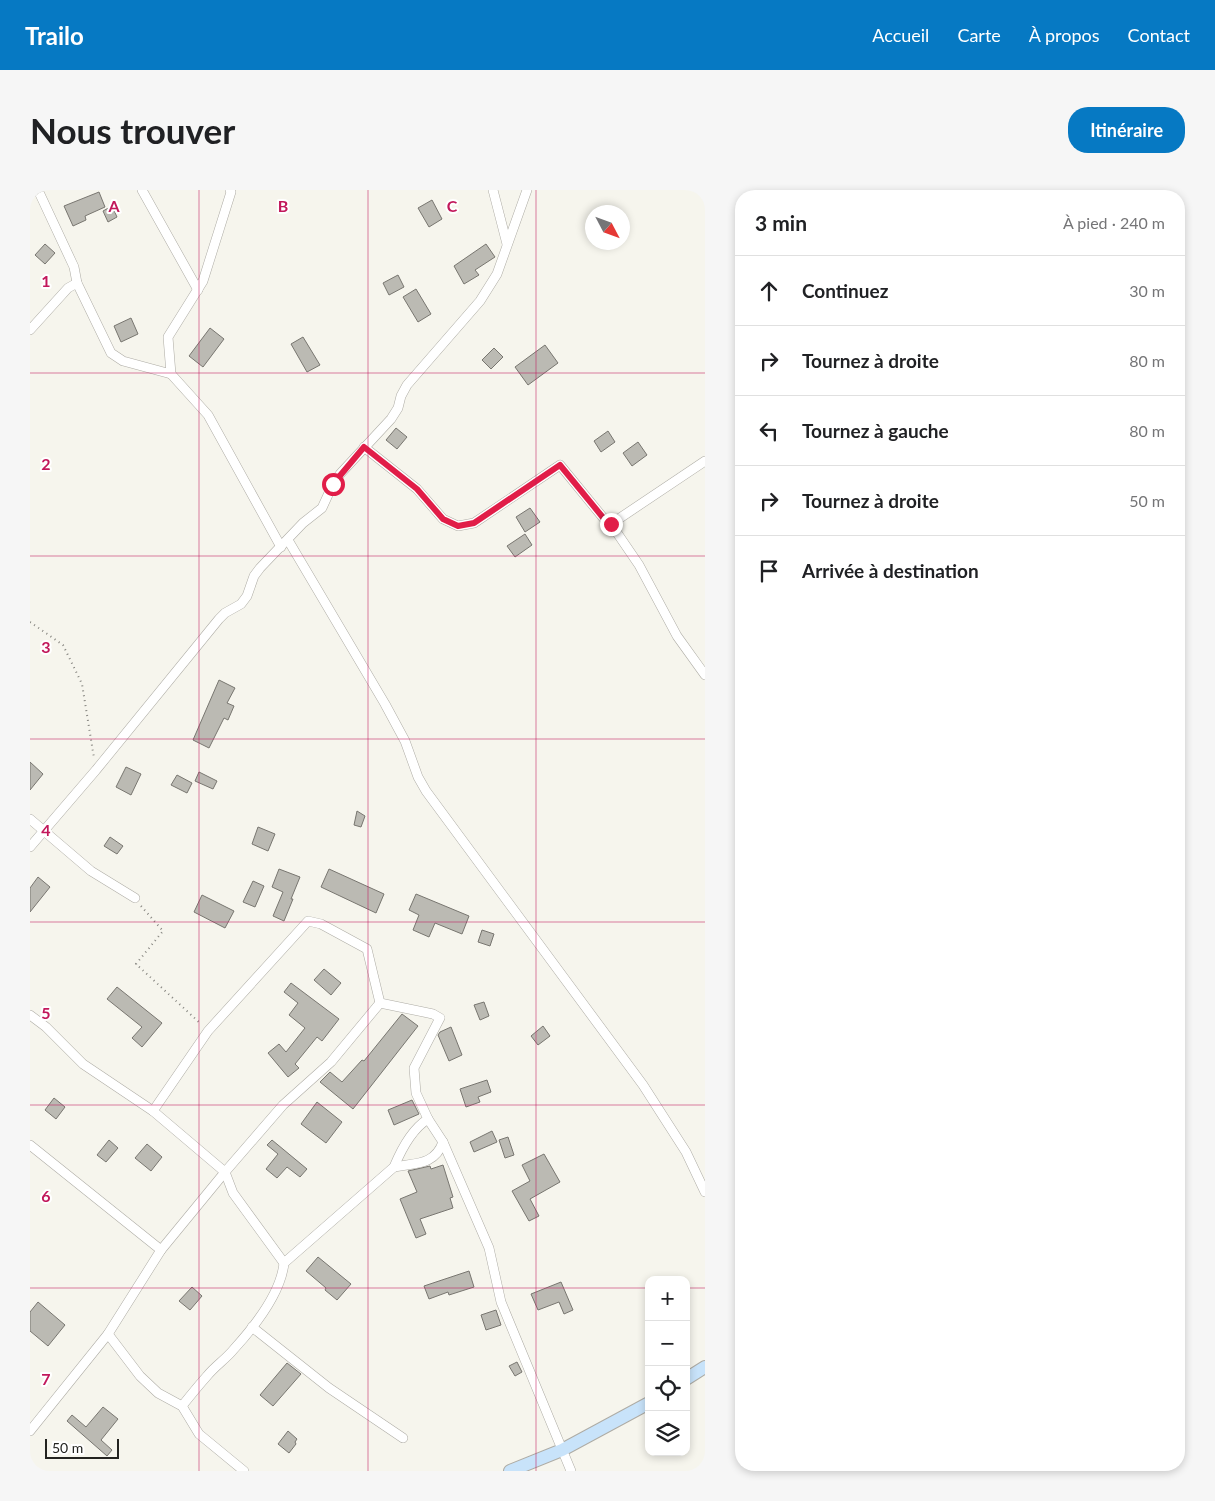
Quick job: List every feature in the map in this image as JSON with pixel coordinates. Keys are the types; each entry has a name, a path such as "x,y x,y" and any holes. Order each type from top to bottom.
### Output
{"street":[{"path":"38,190 74,267 77,283 111,353 123,361 171,374 208,415 284,543 385,704 405,741 418,777 426,791 467,849 643,1084 686,1152 705,1192"},
{"path":"142,190 198,290"},
{"path":"171,374 168,337 203,281 231,192 230,190"},
{"path":"493,190 507,244"},
{"path":"30,848 219,619 225,613 241,604 247,596 254,576 303,524 322,508 333,484 364,447 391,419 398,408 401,396 407,385 480,301 497,274 527,190"},
{"path":"30,330 68,288 77,283"},
{"path":"364,447 417,489 443,519 458,526 474,523 560,465 605,520 611,524 639,565 676,636 705,675"},
{"path":"611,524 705,461"},
{"path":"30,819 91,871 135,898"},
{"path":"153,1111 208,1031 308,921 321,924 367,949 380,1003"},
{"path":"380,1003 433,1014 440,1018 414,1068 416,1093 428,1119 443,1142 489,1248 501,1302 571,1471"},
{"path":"30,1431 108,1334 161,1250 284,1105 331,1062 380,1003"},
{"path":"30,1015 46,1027 84,1064 153,1111 226,1172 233,1193 284,1263"},
{"path":"182,1406 207,1375 234,1350 252,1327 277,1290 284,1263 394,1167 399,1155 420,1124 428,1119"},
{"path":"394,1167 429,1161 439,1152 443,1142"},
{"path":"30,1145 161,1250"},
{"path":"252,1327 329,1388 403,1438"},
{"path":"108,1334 140,1376 158,1393 182,1406 199,1434 244,1471"},
{"path":"690,1376 705,1366"},
{"path":"510,1471 562,1450 645,1405"}],"path":[{"path":"30,622 63,645 82,684 96,770"},
{"path":"135,898 163,931 136,964 208,1031"}],"building":[{"path":"99,192 105,207 85,216 86,220 73,226 64,206"},
{"path":"432,200 442,219 429,227 418,208"},
{"path":"112,206 117,217 108,222 103,211"},
{"path":"45,244 55,253 45,264 35,255"},
{"path":"486,244 495,257 475,270 479,275 464,284 454,266"},
{"path":"398,275 404,287 389,295 383,283"},
{"path":"416,289 431,314 418,322 403,297"},
{"path":"131,318 138,334 121,342 114,326"},
{"path":"210,328 224,339 203,367 189,356"},
{"path":"303,337 320,365 307,372 291,344"},
{"path":"545,345 558,363 528,385 515,367"},
{"path":"494,348 503,357 491,369 482,360"},
{"path":"396,428 407,437 397,449 386,440"},
{"path":"608,431 615,442 601,452 594,441"},
{"path":"638,442 647,455 632,466 623,453"},
{"path":"530,508 540,522 525,532 516,517"},
{"path":"525,534 532,545 515,557 507,546"},
{"path":"219,680 235,688 227,703 234,706 228,720 224,718 209,748 193,740"},
{"path":"30,762 43,774 30,790"},
{"path":"126,767 141,774 131,795 116,787"},
{"path":"199,772 217,781 213,789 195,781"},
{"path":"177,775 192,783 187,793 171,785"},
{"path":"357,811 365,816 361,827 354,825"},
{"path":"258,827 275,834 268,851 252,844"},
{"path":"110,837 123,846 117,854 104,846"},
{"path":"279,869 300,877 284,921 273,916 283,892 272,887"},
{"path":"329,869 384,894 376,913 321,887"},
{"path":"38,877 50,887 30,912 30,888"},
{"path":"253,881 264,886 255,907 243,902"},
{"path":"416,894 469,916 462,934 435,923 429,937 413,930 419,915 409,910"},
{"path":"202,895 234,911 225,928 194,912"},
{"path":"482,930 494,934 490,946 478,942"},
{"path":"324,969 341,983 331,995 314,980"},
{"path":"291,983 339,1019 322,1041 317,1037 295,1064 299,1068 288,1077 268,1053 279,1044 286,1052 305,1028 289,1015 298,1003 284,992"},
{"path":"117,987 162,1023 142,1047 132,1038 142,1027 107,999"},
{"path":"484,1002 489,1016 480,1020 474,1005"},
{"path":"402,1014 418,1026 353,1109 320,1082 330,1072 342,1082 362,1060 364,1061"},
{"path":"543,1026 550,1036 538,1045 531,1036"},
{"path":"451,1027 462,1055 449,1061 438,1035 440,1032"},
{"path":"487,1080 491,1092 478,1097 480,1102 466,1107 460,1089"},
{"path":"54,1098 65,1107 56,1119 45,1110"},
{"path":"412,1100 419,1114 394,1125 388,1110"},
{"path":"317,1102 342,1122 326,1143 301,1124"},
{"path":"492,1131 497,1142 474,1152 470,1142"},
{"path":"508,1137 514,1155 505,1158 499,1140"},
{"path":"109,1140 118,1148 106,1162 97,1155"},
{"path":"272,1140 307,1169 300,1177 287,1167 277,1178 266,1169 278,1154 267,1145"},
{"path":"147,1144 162,1157 151,1171 135,1158"},
{"path":"544,1154 560,1182 530,1199 539,1216 529,1221 512,1191 530,1181 522,1165"},
{"path":"443,1165 453,1197 450,1198 453,1208 420,1219 426,1234 416,1238 400,1199 417,1192 408,1171 430,1166 431,1169"},
{"path":"318,1257 351,1284 337,1300 306,1271"},
{"path":"469,1271 474,1287 449,1295 448,1292 429,1299 424,1286"},
{"path":"561,1282 573,1310 564,1314 559,1302 538,1310 531,1294"},
{"path":"192,1287 202,1296 190,1310 179,1301"},
{"path":"38,1302 65,1325 48,1346 30,1331 30,1312"},
{"path":"496,1310 501,1325 486,1330 481,1315"},
{"path":"517,1362 522,1372 515,1376 509,1366"},
{"path":"287,1363 301,1374 273,1406 260,1395"},
{"path":"103,1407 118,1419 101,1440 112,1450 107,1456 67,1421 72,1415 86,1427"},
{"path":"288,1431 297,1439 296,1444 289,1453 278,1444"}],"route":[{"path":"333,484 364,447 417,489 443,519 458,526 474,523 560,465 605,520 611,524"}]}
